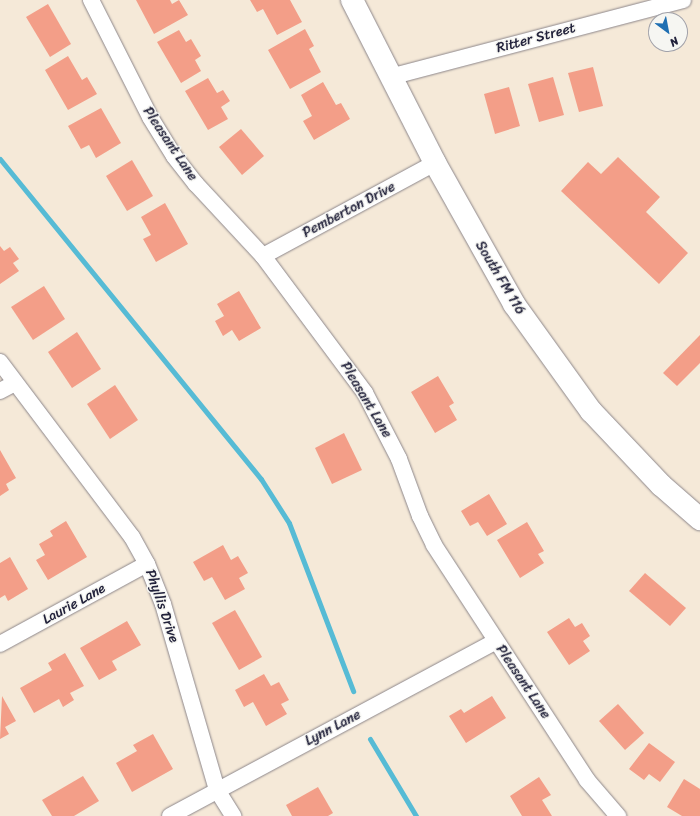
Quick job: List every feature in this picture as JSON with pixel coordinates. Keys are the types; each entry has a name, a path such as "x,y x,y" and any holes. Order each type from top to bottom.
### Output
{"main road":[{"name":"South FM 116","path":"352,0 390,78 435,163 514,304 591,411 661,485 700,519"}],"street":[{"name":"Pleasant Lane","path":"91,0 150,117 174,156 196,184 263,256 365,392 399,459 420,516 434,545 587,780 618,816"},
{"name":"Ritter Street","path":"390,78 683,0"},
{"name":"Pemberton Drive","path":"263,256 435,163"},
{"name":"Phyllis Drive","path":"0,362 132,537 148,564 163,604 217,790 232,816"},
{"path":"0,391 15,383"},
{"name":"Laurie Lane","path":"0,644 148,564"},
{"name":"Lynn Lane","path":"170,816 496,641"}],"building":[{"path":"136,0 170,0 172,4 179,0 188,15 154,34"},
{"path":"250,0 290,0 302,22 277,35 263,9 257,12"},
{"path":"48,4 71,44 50,57 26,17"},
{"path":"305,29 314,46 309,49 321,72 290,89 268,50"},
{"path":"179,30 186,42 191,39 201,56 195,60 201,71 181,83 157,42"},
{"path":"68,56 82,80 87,77 97,94 68,110 45,70"},
{"path":"593,67 603,106 579,112 568,73"},
{"path":"553,77 564,115 539,122 528,84"},
{"path":"208,78 217,93 223,90 230,101 221,107 228,119 208,130 185,91"},
{"path":"323,82 336,105 341,103 350,119 314,140 303,121 312,116 301,95"},
{"path":"509,87 520,126 495,134 484,94"},
{"path":"101,108 121,143 96,158 89,145 81,149 68,126"},
{"path":"241,129 264,156 242,175 219,147"},
{"path":"618,157 660,197 646,212 688,253 659,284 561,191 588,162 601,174"},
{"path":"132,160 153,196 127,211 106,176"},
{"path":"165,203 188,244 156,262 143,239 151,235 141,217"},
{"path":"0,246 4,251 10,247 19,259 13,263 19,271 0,284"},
{"path":"44,286 65,319 33,340 11,307"},
{"path":"239,291 261,328 239,341 232,330 223,336 215,321 224,316 217,304"},
{"path":"77,332 101,369 72,388 48,352"},
{"path":"700,335 700,363 677,386 663,373"},
{"path":"438,376 454,403 449,406 457,420 435,433 411,392"},
{"path":"115,385 138,420 110,439 87,404"},
{"path":"344,433 362,470 332,484 315,448"},
{"path":"0,450 16,478 6,484 9,490 0,496"},
{"path":"489,494 507,524 487,536 478,522 470,526 461,511"},
{"path":"66,521 87,557 48,580 36,560 45,555 39,544 53,536 50,531"},
{"path":"527,522 544,551 538,554 544,563 520,578 497,540"},
{"path":"223,545 231,560 238,556 248,573 239,578 245,589 225,600 212,577 204,581 193,562"},
{"path":"10,557 28,589 8,601 5,595 0,598 0,563"},
{"path":"645,573 686,608 670,626 629,591"},
{"path":"235,610 262,657 239,670 212,623"},
{"path":"569,618 575,627 582,623 590,636 583,641 590,651 569,665 547,632"},
{"path":"127,621 141,645 112,661 117,670 99,680 80,648"},
{"path":"65,653 84,686 70,693 74,700 63,707 59,699 34,713 20,688 52,670 48,663"},
{"path":"264,674 271,686 279,682 289,700 281,704 287,714 266,726 253,702 244,707 235,690"},
{"path":"2,696 16,721 5,727 9,734 0,739"},
{"path":"492,696 506,718 466,743 449,716 461,709 464,713"},
{"path":"618,704 644,733 625,750 599,721"},
{"path":"153,734 173,769 132,792 116,763 137,751 133,745"},
{"path":"649,743 675,762 660,782 649,774 644,780 629,769"},
{"path":"83,776 99,801 74,816 52,816 42,800"},
{"path":"539,777 551,795 542,800 552,816 522,816 510,796"},
{"path":"684,779 700,789 700,816 682,816 667,807"},
{"path":"318,787 333,813 328,816 292,816 286,805"}],"waterway":[{"path":"0,159 261,479 289,523 353,691"},
{"path":"370,739 416,816"}]}
